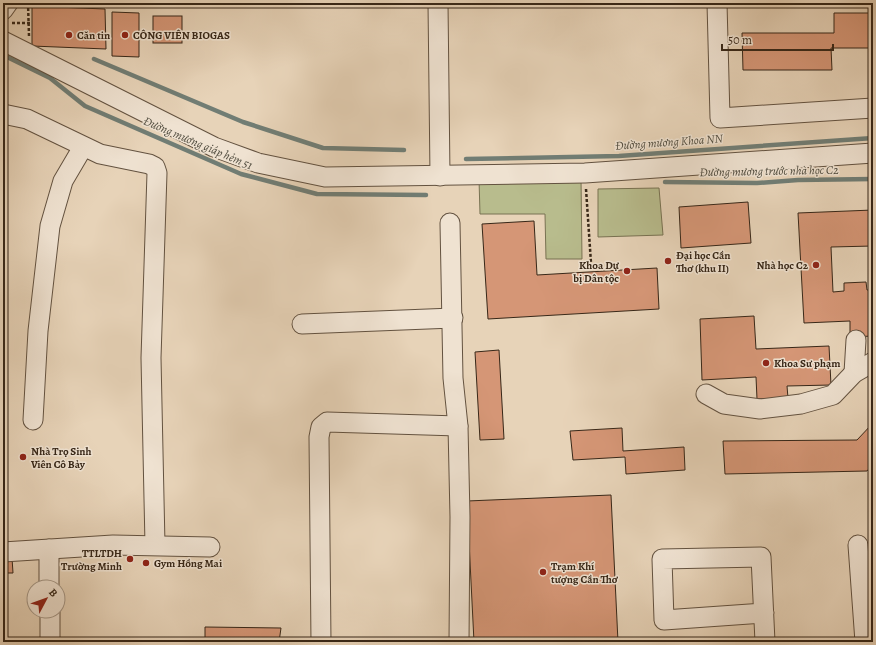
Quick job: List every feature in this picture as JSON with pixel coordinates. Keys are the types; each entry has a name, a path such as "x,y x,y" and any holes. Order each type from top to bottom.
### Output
{"street":[{"path":"8,3 5,25 29,54 214,147 258,163 326,177 586,173 873,153"},
{"path":"438,3 440,176"},
{"path":"717,3 720,118 873,108"},
{"path":"3,114 27,119 100,154 149,164 155,167 157,173 152,358 155,545"},
{"path":"33,420 38,331 50,226 63,181 83,147"},
{"path":"450,223 453,378 458,426 460,517 459,642"},
{"path":"302,324 453,318"},
{"path":"854,373 856,340"},
{"path":"706,394 724,404 760,409 801,404 833,395 854,373 873,362"},
{"path":"322,642 319,437 321,427 327,422 458,426"},
{"path":"3,552 87,546 155,545 210,547"},
{"path":"858,546 865,642"},
{"path":"49,549 49,579"},
{"path":"764,613 664,620 662,559 761,557 764,613 765,642"},
{"path":"50,619 50,642"}],"path":[{"path":"28,3 30,23 29,54"},
{"path":"5,25 30,23"},
{"path":"586,173 591,263"}],"green space":[{"path":"581,178 582,259 546,259 545,214 480,214 479,179"},
{"path":"659,188 663,235 598,237 598,189"}],"building":[{"name":"Căn tin","path":"32,6 105,9 106,49 32,46"},
{"name":"CÔNG VIÊN BIOGAS","path":"112,12 139,13 139,57 112,56"},
{"path":"834,13 873,13 873,48 831,48 832,70 743,70 742,33 834,33"},
{"path":"153,16 182,16 182,43 153,43"},
{"path":"748,202 751,243 681,248 679,207"},
{"name":"Nhà học C2","path":"873,210 873,246 831,247 833,292 844,291 844,283 866,282 867,290 873,290 873,336 850,337 850,321 804,323 798,213"},
{"name":"Khoa Dự bị Dân tộc","path":"534,221 537,275 657,268 659,309 488,319 482,224"},
{"name":"Khoa Sư phạm","path":"754,316 756,349 829,346 831,385 787,386 788,398 757,399 756,377 702,380 700,319"},
{"path":"499,350 504,439 480,440 475,352"},
{"path":"873,423 873,464 867,471 725,474 723,441 857,440"},
{"path":"622,428 623,451 684,447 685,470 626,474 625,457 573,460 570,431"},
{"name":"Trạm Khí tượng Cần Thơ","path":"611,495 618,642 474,642 467,501"},
{"path":"3,558 12,558 13,573 3,573"},
{"path":"205,627 281,628 279,642 205,642"}],"waterway":[{"name":"Đường mương giáp hẻm 51","path":"3,55 50,78 85,106 241,174 317,194 426,195"},
{"path":"94,59 243,122 323,148 404,150"},
{"name":"Đường mương Khoa NN","path":"466,159 619,156 873,138"},
{"name":"Đường mương trước nhà học C2","path":"665,182 757,183 798,180 873,179"}],"place":[{"name":"Căn tin","path":"69,35"},
{"name":"CÔNG VIÊN BIOGAS","path":"125,35"},
{"name":"Đại học Cần Thơ (khu II)","path":"668,261"},
{"name":"Nhà học C2","path":"816,265"},
{"name":"Khoa Dự bị Dân tộc","path":"627,271"},
{"name":"Khoa Sư phạm","path":"766,363"},
{"name":"Nhà Trọ Sinh Viên Cô Bảy","path":"23,457"},
{"name":"TTLTDH Trường Minh","path":"130,559"},
{"name":"Gym Hồng Mai","path":"146,563"},
{"name":"Trạm Khí tượng Cần Thơ","path":"543,572"}]}
